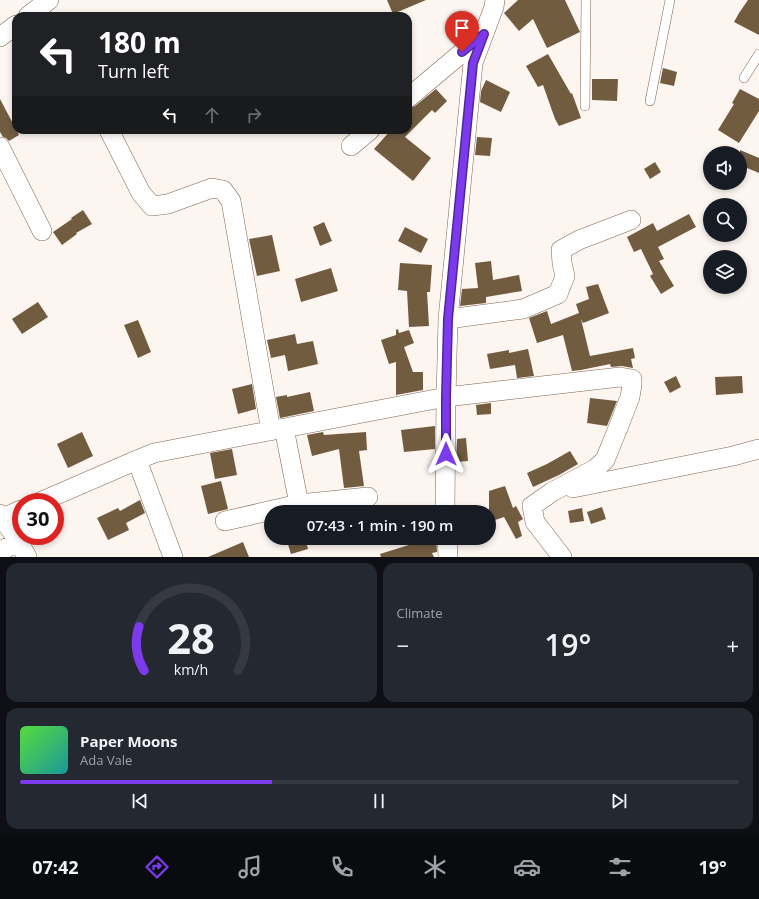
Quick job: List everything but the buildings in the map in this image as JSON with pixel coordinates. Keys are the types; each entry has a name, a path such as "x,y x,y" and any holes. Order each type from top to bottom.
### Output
{"street":[{"path":"445,505 448,319 473,63 494,7 495,0"},
{"path":"36,12 47,7"},
{"path":"0,37 12,28"},
{"path":"412,95 484,34"},
{"path":"111,134 142,193 152,206 168,204 212,188 223,190 231,201 277,430 299,504"},
{"path":"351,146 365,134"},
{"path":"0,147 42,231"},
{"path":"448,319 523,309 558,294 565,276 561,250 579,240 631,220"},
{"path":"61,493 154,454 446,397 620,377 632,379 630,397 605,460 595,470 552,492 532,506 535,522 562,557"},
{"path":"552,492 733,456 759,449"},
{"path":"137,460 173,557"},
{"path":"225,521 299,504 368,497"},
{"path":"0,552 23,549 1,516 12,513"},
{"path":"447,545 448,557"}],"lane":[{"path":"585,106 586,0"},
{"path":"650,101 670,0"},
{"path":"744,78 759,54"}],"route":[{"path":"446,454 448,319 473,63 484,34 462,52"}]}
